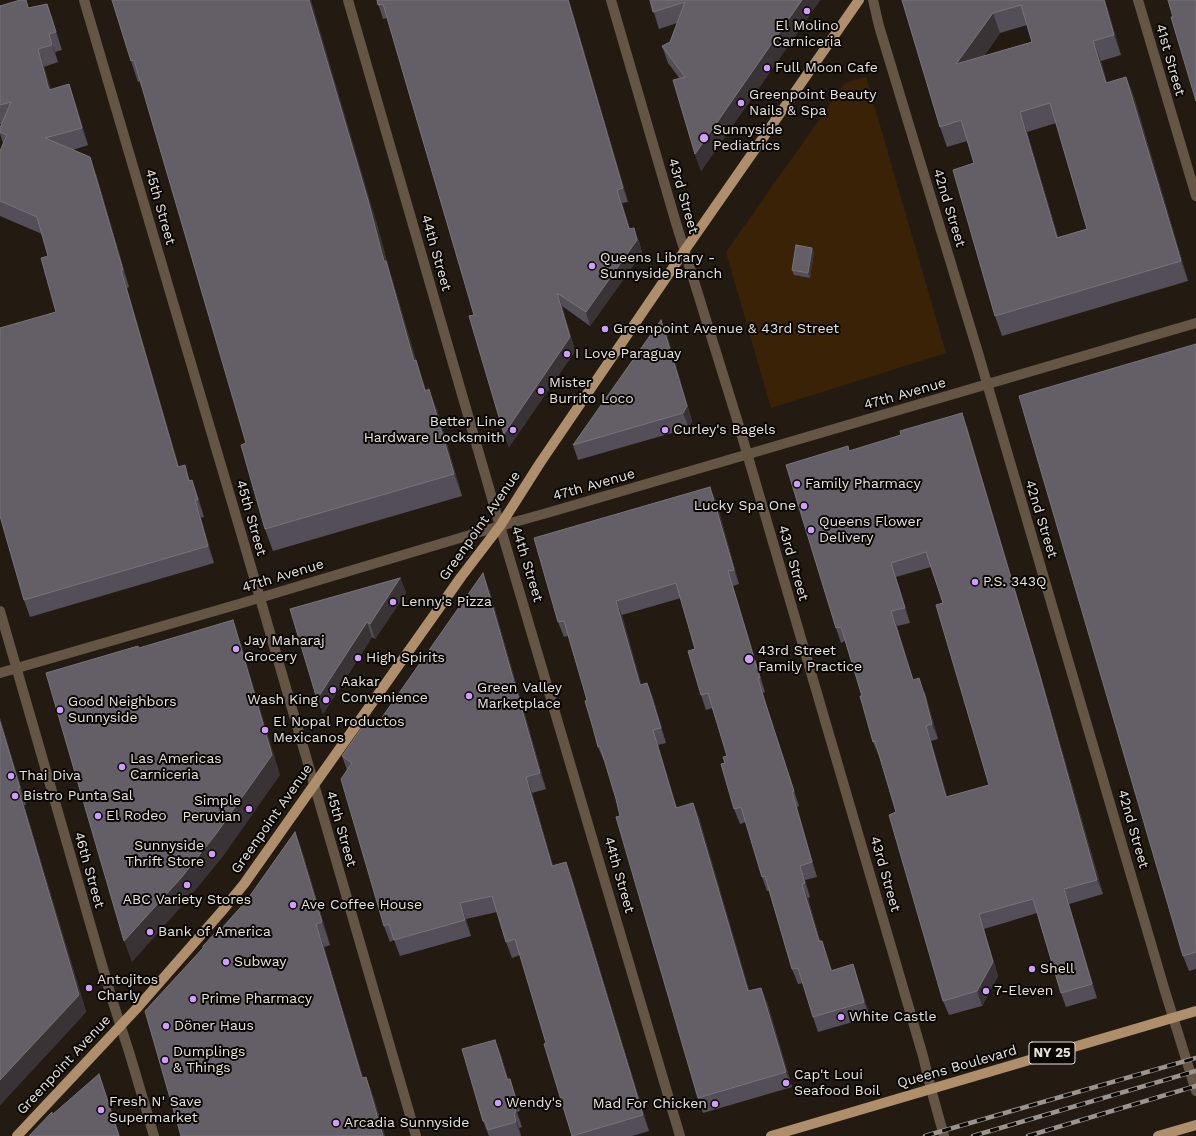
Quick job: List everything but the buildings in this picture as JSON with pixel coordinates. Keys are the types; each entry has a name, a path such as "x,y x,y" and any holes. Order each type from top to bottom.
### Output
{"main road":[{"name":"Greenpoint Avenue","path":"17,1136 120,1026 244,884 461,577 500,526 540,463 685,250 859,0"},
{"name":"Queens Boulevard","path":"771,1136 1196,1011"},
{"path":"1158,1136 1196,1125"}],"street":[{"name":"45th Street","path":"84,0 260,597 416,1136"},
{"name":"44th Street","path":"348,0 500,526 680,1136"},
{"name":"43rd Street","path":"611,0 747,455 923,1056 944,1136"},
{"name":"42nd Street","path":"873,0 879,26 1196,1091"},
{"name":"41st Street","path":"1138,0 1196,196"},
{"name":"47th Avenue","path":"0,673 1196,323"},
{"name":"46th Street","path":"0,611 120,1026 154,1136"}],"shaded area":[{"path":"866,77 946,353 771,408 726,252 845,83"}],"railway":[{"path":"925,1136 1196,1058"},
{"path":"973,1136 1196,1071"},
{"path":"1028,1136 1196,1086"}],"place":[{"name":"El Molino Carniceria","path":"807,11"},
{"name":"Full Moon Cafe","path":"767,68"},
{"name":"Greenpoint Beauty Nails & Spa","path":"741,103"},
{"name":"Sunnyside Pediatrics","path":"704,138"},
{"name":"Queens Library - Sunnyside Branch","path":"592,266"},
{"name":"Greenpoint Avenue & 43rd Street","path":"605,329"},
{"name":"I Love Paraguay","path":"567,354"},
{"name":"Mister Burrito Loco","path":"541,391"},
{"name":"Better Line Hardware Locksmith","path":"513,430"},
{"name":"Curley's Bagels","path":"665,430"},
{"name":"Family Pharmacy","path":"797,484"},
{"name":"Lucky Spa One","path":"804,506"},
{"name":"Queens Flower Delivery","path":"811,530"},
{"name":"P.S. 343Q","path":"975,582"},
{"name":"Lenny's Pizza","path":"393,602"},
{"name":"Jay Maharaj Grocery","path":"236,649"},
{"name":"High Spirits","path":"358,658"},
{"name":"43rd Street Family Practice","path":"749,659"},
{"name":"Aakar Convenience","path":"333,690"},
{"name":"Green Valley Marketplace","path":"469,696"},
{"name":"Wash King","path":"326,700"},
{"name":"Good Neighbors Sunnyside","path":"60,710"},
{"name":"El Nopal Productos Mexicanos","path":"265,730"},
{"name":"Las Americas Carniceria","path":"122,767"},
{"name":"Thai Diva","path":"11,776"},
{"name":"Bistro Punta Sal","path":"15,796"},
{"name":"Simple Peruvian","path":"249,809"},
{"name":"El Rodeo","path":"98,816"},
{"name":"Sunnyside Thrift Store","path":"212,854"},
{"name":"ABC Variety Stores","path":"187,885"},
{"name":"Ave Coffee House","path":"293,905"},
{"name":"Bank of America","path":"150,932"},
{"name":"Subway","path":"226,962"},
{"name":"Shell","path":"1032,969"},
{"name":"Antojitos Charly","path":"89,988"},
{"name":"7-Eleven","path":"986,991"},
{"name":"Prime Pharmacy","path":"193,999"},
{"name":"White Castle","path":"841,1017"},
{"name":"Döner Haus","path":"166,1026"},
{"name":"Dumplings & Things","path":"165,1060"},
{"name":"Cap't Loui Seafood Boil","path":"786,1083"},
{"name":"Wendy's","path":"498,1103"},
{"name":"Mad For Chicken","path":"715,1104"},
{"name":"Fresh N' Save Supermarket","path":"101,1110"},
{"name":"Arcadia Sunnyside","path":"336,1123"}]}
